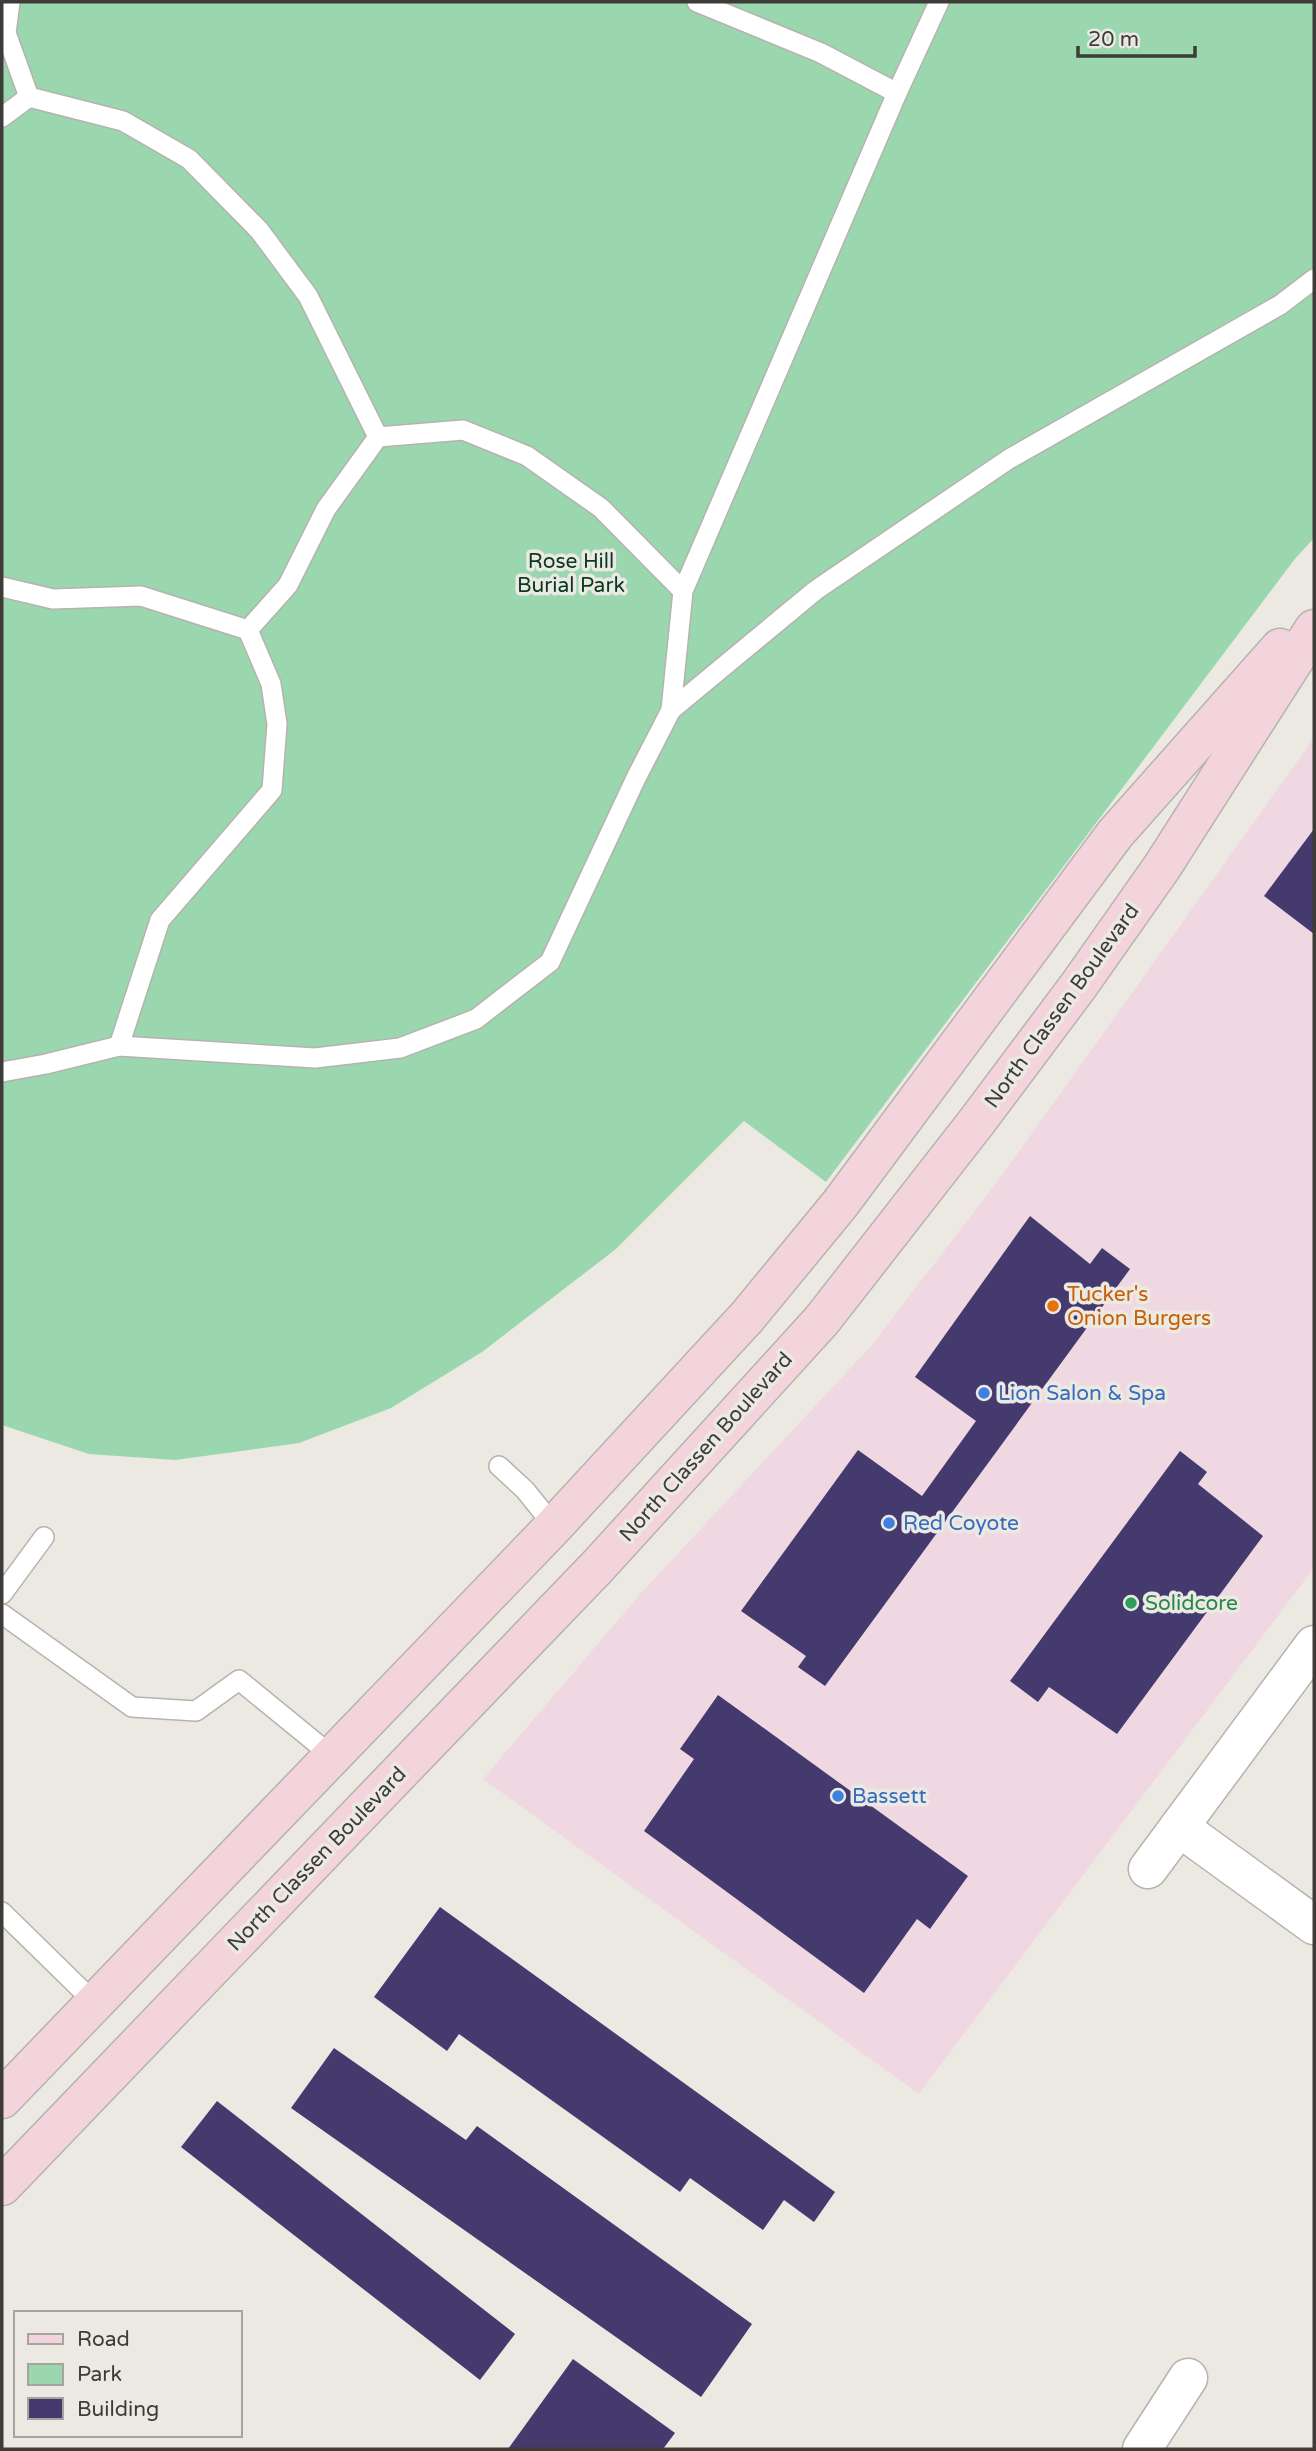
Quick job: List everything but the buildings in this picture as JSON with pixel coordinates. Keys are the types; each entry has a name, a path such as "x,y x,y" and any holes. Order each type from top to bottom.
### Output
{"main road":[{"path":"2,2099 554,1526 755,1307 840,1204 1115,834 1314,609"},
{"name":"North Classen Boulevard","path":"2,2186 599,1565 822,1320 1079,985 1163,867 1314,629"},
{"path":"554,1526 599,1565"},
{"path":"95,2003 138,2045"}],"street":[{"path":"1148,1869 1314,1645"},
{"path":"1179,1826 1314,1925"},
{"path":"1142,2449 1188,2378"}],"lane":[{"path":"10,2 4,32 29,97"},
{"path":"696,2 821,53 897,93"},
{"path":"2,1072 119,1046 315,1058 400,1048 476,1019 550,962 636,778 671,710 683,592 897,93 939,2"},
{"path":"2,117 29,97"},
{"path":"29,97 123,121 189,159 259,230 308,296 378,437"},
{"path":"671,710 816,590 1009,459 1280,305 1314,279"},
{"path":"248,630 288,585 326,509 378,437 463,430 527,456 601,508 683,592"},
{"path":"2,587 53,599 141,596 248,630 271,684 277,724 272,790 160,920 119,1046"},
{"path":"499,1465 525,1490 554,1526"},
{"path":"2,1594 44,1536"},
{"path":"2,1614 132,1707 196,1711 239,1680 332,1756"},
{"path":"2,1912 95,2003"}],"shaded area":[{"path":"1314,738 1314,1568 919,2094 483,1779 642,1592 871,1346 1000,1178"}],"green space":[{"name":"Rose Hill Burial Park","path":"2,2 1314,2 1314,538 1294,560 826,1182 744,1121 616,1249 482,1352 391,1408 299,1443 175,1460 89,1454 2,1425"}],"place":[{"name":"Tucker's Onion Burgers","path":"1053,1306"},
{"name":"Lion Salon & Spa","path":"984,1393"},
{"name":"Red Coyote","path":"889,1523"},
{"name":"Solidcore","path":"1131,1603"},
{"name":"Bassett","path":"838,1796"}]}
